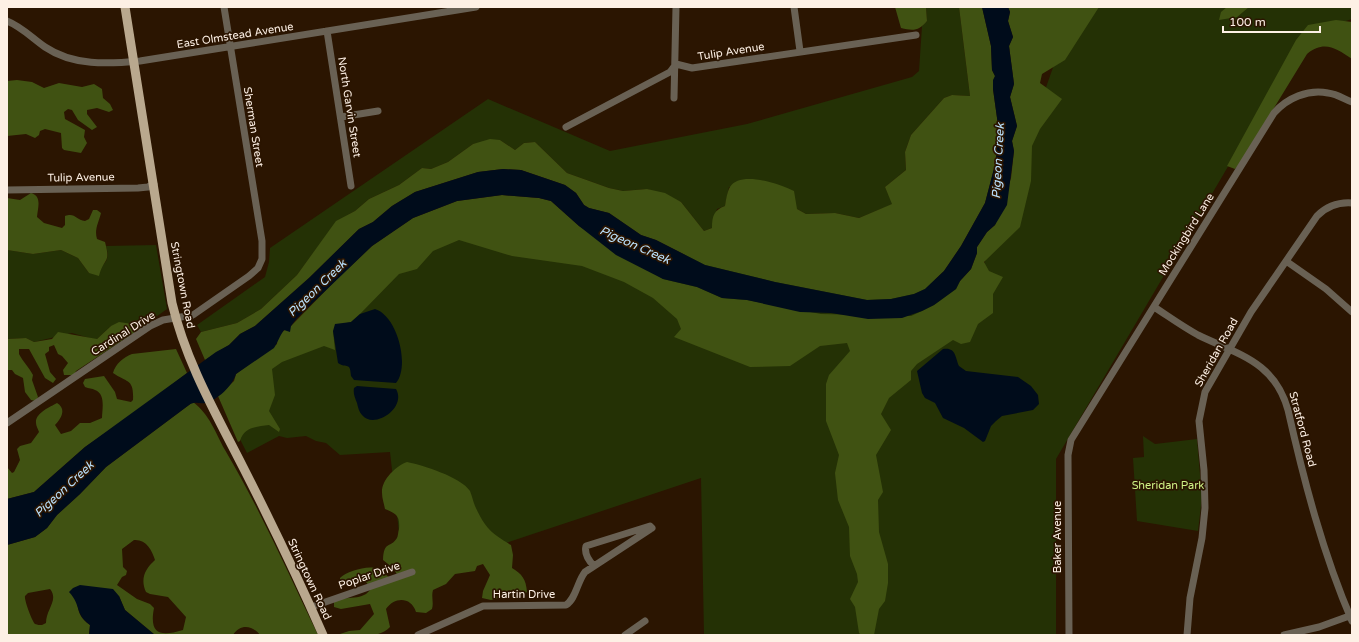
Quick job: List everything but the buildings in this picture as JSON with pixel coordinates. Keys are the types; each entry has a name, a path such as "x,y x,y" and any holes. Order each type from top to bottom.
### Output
{"main road":[{"name":"Stringtown Road","path":"125,7 176,318 181,339 221,424 260,500 323,635"}],"street":[{"name":"Sherman Street","path":"224,7 262,251"},
{"name":"East Olmstead Avenue","path":"7,21 23,30 44,46 66,58 76,61 98,63 134,62 327,31 436,10 476,7"},
{"path":"674,98 676,64 676,7"},
{"path":"794,7 800,51"},
{"name":"North Garvin Street","path":"327,31 351,186"},
{"name":"Tulip Avenue","path":"676,64 692,68 916,35"},
{"path":"566,127 670,72 676,64"},
{"name":"Mockingbird Lane","path":"1071,440 1278,108 1290,99 1312,93 1328,93 1352,102"},
{"path":"341,117 378,111"},
{"name":"Tulip Avenue","path":"7,190 138,188 148,187 154,184"},
{"name":"Sheridan Road","path":"1186,635 1190,598 1202,538 1205,508 1204,470 1200,438 1200,411 1209,382 1286,261 1317,216 1334,204 1352,203"},
{"name":"Cardinal Drive","path":"7,422 150,326 163,320 193,315 249,276 258,268 262,259 262,251"},
{"path":"1286,261 1326,289 1352,312"},
{"name":"Stratford Road","path":"1154,307 1196,334 1255,361 1271,375 1282,391 1310,500 1328,555 1351,617"},
{"name":"Baker Avenue","path":"1069,635 1068,455 1071,440"},
{"name":"Hartin Drive","path":"418,635 483,606 566,605 573,596 580,578 594,566 652,528 650,526 635,530 586,546 585,550 588,560 594,566"},
{"name":"Poplar Drive","path":"310,607 412,572"},
{"path":"1284,635 1319,627 1351,617"},
{"path":"625,635 645,621"}],"green space":[{"path":"895,7 926,7 927,21 921,27 916,29 909,30 901,28"},
{"path":"926,7 959,7 970,96 952,95 944,98 911,135 905,152 906,170 885,187 893,204 859,218 835,213 806,214 797,209 729,187 725,206 717,209 712,228 704,231 681,202 647,189 623,191 609,188 567,173 535,142 524,143 515,150 500,140 473,144 448,162 431,169 422,168 399,185 369,199 355,211 337,221 297,275 261,309 237,323 201,332 197,325 265,277 269,262 270,248 488,99 610,151 747,124 912,77 919,71 922,26 927,21"},
{"path":"959,7 982,7 991,46 992,70 995,76 993,89 998,125 996,161 985,203 961,246 944,271 925,289 914,294 891,299 867,300 775,282 705,265 656,240 641,235 609,213 589,208 584,205 576,193 565,185 521,170 503,169 478,172 415,192 392,206 373,222 359,229 309,278 255,326 240,334 229,345 205,360 196,339 201,332 237,323 261,309 297,275 336,221 355,211 369,199 399,185 422,168 431,169 448,162 473,144 490,139 500,140 515,150 524,143 535,142 567,173 609,188 623,191 647,189 665,193 681,202 704,231 712,228 714,214 718,209 725,206 730,187 735,182 742,179 770,182 794,191 797,209 806,214 835,213 859,218 892,204 885,187 906,170 905,152 911,135 944,98 952,95 970,96"},
{"path":"1008,7 1099,7 1065,60 1042,74 1040,83 1062,99 1040,129 1032,146 1031,181 1020,227 984,262 989,271 1003,277 993,294 993,313 978,324 970,342 961,344 953,340 917,364 911,371 911,380 889,398 881,414 891,430 876,455 883,492 878,500 879,532 888,564 888,583 885,601 879,609 874,635 861,635 859,633 855,607 850,599 858,582 857,574 850,556 849,527 838,500 835,473 839,455 826,421 826,384 829,375 850,351 847,343 820,346 790,366 750,367 674,337 681,329 677,319 653,298 624,282 582,266 512,256 459,240 433,251 417,269 399,274 351,322 342,324 333,331 335,350 324,346 282,362 272,369 275,395 269,411 280,429 279,432 269,425 255,427 247,430 238,442 218,396 234,381 236,374 277,344 281,333 291,326 372,246 413,218 457,201 502,195 539,198 551,201 579,226 663,279 697,287 722,298 747,300 821,314 911,316 934,305 956,289 960,281 971,269 977,253 977,247 987,232 995,225 1011,178 1014,151 1012,141 1017,126 1010,97 1014,84 1009,46 1013,37 1008,21 1010,12"},
{"path":"1086,7 1352,7 1352,19 1309,33 1286,68 1056,459 1056,635 704,635 701,478 404,577 390,452 340,455 326,443 316,441 306,436 287,438 279,436 247,453 219,398 444,231 977,284 1070,19"},
{"path":"1227,7 1249,7 1237,17 1219,20 1221,12"},
{"path":"1336,20 1352,22 1352,59 1330,47 1319,47 1307,54 1241,162 1235,169 1227,166 1296,40 1308,25"},
{"path":"17,80 32,82 44,88 59,83 82,87 94,84 102,89 103,98 110,104 113,110 109,112 97,108 87,110 87,114 97,127 92,130 78,120 72,110 68,109 64,112 65,119 85,130 84,137 87,143 81,153 64,150 62,148 61,133 45,129 40,131 39,135 35,138 26,134 7,136 7,81"},
{"path":"31,193 38,199 37,217 44,223 62,228 65,225 65,216 71,215 85,221 89,219 93,210 97,210 101,213 96,229 96,235 97,239 105,242 107,257 99,276 89,273 78,258 61,250 33,254 7,250 7,198 20,200"},
{"path":"156,245 167,309 135,332 135,328 111,326 97,339 72,333 34,342 26,338 7,339 7,250 33,254 61,250 78,258 89,273 102,266 107,260 106,246"},
{"path":"119,322 132,324 135,332 76,371 74,375 64,375 63,370 68,363 58,354 54,345 49,347 49,351 45,354 50,372 56,379 53,383 45,378 29,349 19,349 19,354 22,360 33,375 32,380 38,397 36,401 31,400 25,392 23,378 15,374 12,370 7,370 7,339 26,338 34,342 52,339 58,332 97,339 111,326"},
{"path":"176,349 187,373 143,407 85,447 34,492 7,499 7,467 12,473 14,472 20,460 17,449 20,446 31,443 39,432 36,419 40,413 57,403 60,405 62,408 62,414 55,425 61,434 71,431 80,423 90,423 102,418 103,402 101,395 94,389 85,387 83,383 85,379 104,376 115,392 117,399 131,402 133,400 133,393 131,384 113,373 118,364 132,354"},
{"path":"193,402 204,412 212,424 238,472 318,635 260,635 253,629 246,627 239,629 233,635 155,635 125,610 119,596 77,601 80,614 90,625 89,635 7,635 7,545 35,537 47,528 57,515 106,467","holes":["134,540 145,543 150,549 155,560 144,574 143,583 146,592 168,597 186,617 183,630 168,633 158,631 153,623 154,608 150,604 137,599 117,585 122,577 126,575 127,571 123,567 122,549","50,589 53,601 46,623 42,625 35,624 28,610 25,596 28,593"]},
{"name":"Sheridan Park","path":"1143,436 1155,444 1197,439 1202,498 1198,531 1137,521 1133,458 1144,457"},
{"path":"407,462 450,476 470,491 482,520 493,533 511,545 513,555 512,568 523,577 527,592 519,598 509,595 491,600 482,598 483,591 490,575 483,564 477,566 475,571 455,574 446,584 433,590 432,609 426,613 416,612 410,603 398,600 389,605 386,609 390,627 385,631 379,634 365,636 337,635 349,631 360,630 374,614 370,604 341,609 334,607 334,601 359,597 368,592 371,588 365,581 340,584 340,578 356,570 366,568 374,568 379,570 394,580 398,576 393,568 383,560 386,547 397,538 399,525 397,516 385,509 382,497 382,488 390,474"}],"water":[{"name":"Pigeon Creek","path":"982,7 1008,7 1010,12 1008,21 1013,37 1009,46 1014,84 1010,97 1017,126 1012,141 1014,151 1007,205 995,225 987,232 977,247 977,253 971,269 960,281 956,289 934,305 902,318 868,319 831,313 800,312 747,300 722,298 697,287 663,279 616,255 579,226 551,201 539,198 502,195 457,201 413,218 372,246 297,318 291,326 290,332 284,330 274,348 236,374 232,383 224,392 210,402 193,403 189,405 106,467 57,515 47,528 35,537 7,545 7,499 34,492 85,447 216,352 229,345 240,334 255,326 309,278 359,229 373,222 392,206 415,192 478,172 503,169 521,170 565,185 576,193 584,205 589,208 609,213 641,235 656,240 705,265 775,282 867,300 891,299 914,294 925,289 944,271 961,246 985,203 996,161 998,125 993,89 993,80 995,76 992,70 991,46"},
{"path":"375,309 390,321 399,343 402,354 402,366 400,376 396,383 354,380 351,376 350,368 338,363 333,331 335,324 351,322 360,314"},
{"path":"943,349 953,351 959,366 966,371 1018,377 1031,386 1038,395 1039,404 1033,410 1002,416 991,426 985,441 983,442 964,428 943,418 935,403 925,398 922,393 917,371"},
{"path":"357,386 396,389 398,396 397,403 388,415 374,420 367,419 360,412 355,398 354,388"},
{"path":"80,585 113,589 119,596 125,610 155,635 89,635 90,625 82,617 76,601 69,592 73,588"}]}
